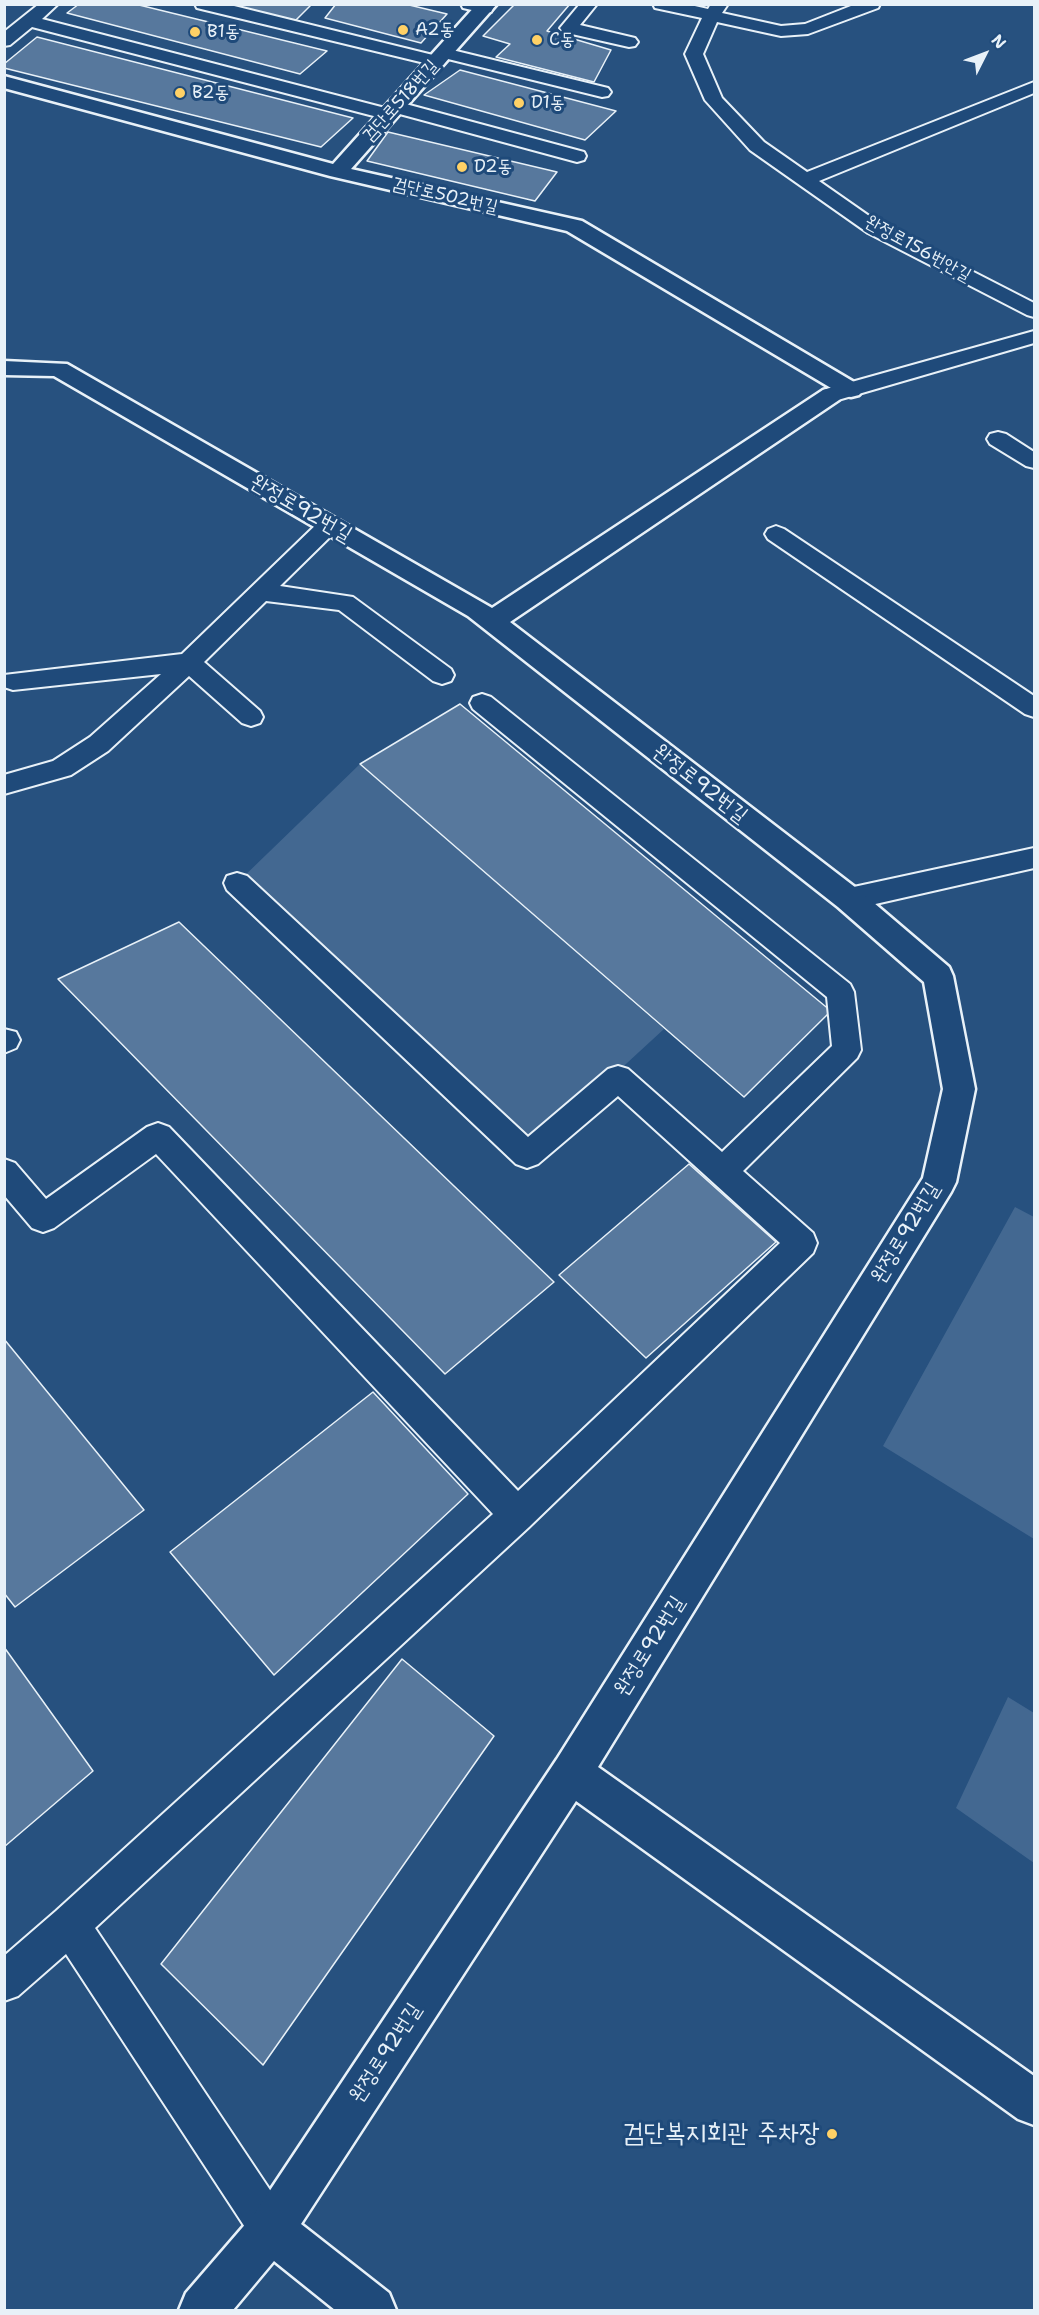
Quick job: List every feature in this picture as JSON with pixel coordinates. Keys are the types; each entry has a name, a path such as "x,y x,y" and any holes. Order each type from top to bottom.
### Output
{"street":[{"name":"검단로518번길","path":"337,172 441,57 481,6"},
{"name":"검단로502번길","path":"4,82 337,172 574,226 841,392"},
{"name":"완정로92번길","path":"4,368 59,369 477,610 849,899 938,976 958,1089 939,1182 571,1773 271,2229 203,2310"},
{"path":"491,622 841,392"},
{"path":"571,1773 1035,2103"},
{"path":"271,2229 372,2310"}],"lane":[{"path":"4,41 50,4"},
{"path":"203,4 290,26 602,92"},
{"path":"589,4 569,28 629,42"},
{"path":"661,4 716,10 781,31 808,29 872,4"},
{"name":"완정로156번안길","path":"716,10 694,54 714,100 757,146 875,229 1035,311"},
{"path":"290,26 305,12"},
{"path":"29,21 577,156"},
{"path":"807,179 1035,87"},
{"path":"841,392 1035,337"},
{"path":"998,439 1035,461"},
{"path":"4,785 62,768 99,744 189,662 329,525"},
{"path":"776,534 1035,708"},
{"path":"261,592 345,603 442,675"},
{"path":"13,681 189,662 251,717"},
{"path":"482,703 840,992 847,1050 722,1172"},
{"path":"849,899 1035,858"},
{"path":"4,1982 70,1925 517,1515 802,1243 618,1078 527,1155 237,883"},
{"path":"4,1172 43,1218 158,1136 517,1515"},
{"path":"70,1925 271,2229"}],"shaded area":[{"path":"360,764 664,1029 527,1155 237,883"},
{"path":"1015,1207 1034,1217 1034,1539 883,1446"},
{"path":"1008,1697 1034,1713 1034,1863 956,1808"}],"building":[{"name":"B1동","path":"79,4 135,4 327,51 300,74 67,13"},
{"path":"203,4 312,4 290,26"},
{"name":"A2동","path":"336,4 405,4 447,14 421,43 325,18"},
{"name":"C동","path":"515,4 570,4 547,31 611,50 594,82 496,57 510,44 483,36"},
{"name":"B2동","path":"37,37 353,118 321,147 4,68 4,64"},
{"name":"D1동","path":"460,70 616,111 585,140 424,95"},
{"name":"D2동","path":"388,132 557,172 535,201 367,161"},
{"path":"460,704 831,1011 744,1097 360,764"},
{"path":"179,922 554,1282 445,1374 58,979"},
{"path":"689,1164 776,1242 646,1358 559,1275"},
{"path":"4,1339 144,1510 15,1607 4,1593"},
{"path":"373,1392 468,1494 274,1675 170,1552"},
{"path":"4,1647 93,1771 4,1847"},
{"path":"402,1659 494,1736 263,2065 161,1964"}],"place":[{"name":"A2동","path":"403,30"},
{"name":"B1동","path":"195,32"},
{"name":"C동","path":"537,40"},
{"name":"B2동","path":"180,93"},
{"name":"D1동","path":"519,103"},
{"name":"D2동","path":"462,167"},
{"name":"검단복지회관 주차장","path":"832,2134"}]}
